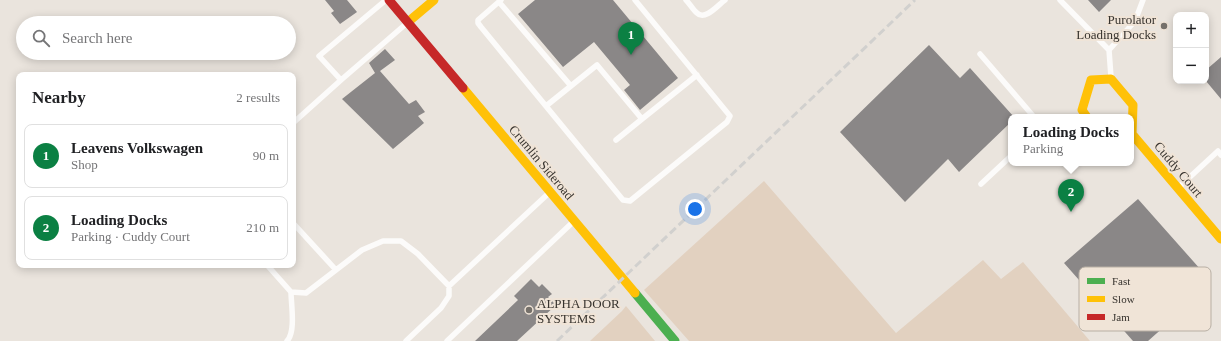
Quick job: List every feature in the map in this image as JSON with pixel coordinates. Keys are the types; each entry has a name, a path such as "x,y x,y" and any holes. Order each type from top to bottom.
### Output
{"street":[{"name":"Crumlin Sideroad","path":"388,0 675,341"},
{"path":"408,22 434,0"},
{"path":"1085,114 1082,110 1091,80 1111,79"},
{"name":"Cuddy Court","path":"1111,79 1134,104 1133,114"},
{"name":"Cuddy Court","path":"1134,137 1221,239"}],"lane":[{"path":"340,80 319,56 388,0"},
{"path":"572,86 500,1 478,20 478,23 623,200 630,201 729,119 730,116 635,0"},
{"path":"686,0 697,14 701,16 706,15 725,0"},
{"path":"1060,0 1109,50 1111,79"},
{"path":"1109,50 1135,21 1143,0"},
{"path":"296,120 340,80 408,22"},
{"path":"980,54 1031,114"},
{"path":"546,106 597,66 642,119"},
{"path":"616,140 697,75"},
{"path":"1178,188 1218,151 1221,155"},
{"path":"981,184 1008,159"},
{"path":"449,286 550,192"},
{"path":"447,341 575,221"},
{"path":"296,226 336,270"},
{"path":"291,292 306,293 362,250 383,241 402,241 418,254 449,286 449,296 441,308 406,341"},
{"path":"270,268 291,292 292,329 291,338 287,341"}],"shaded area":[{"path":"764,181 896,333 983,260 1001,279 1023,262 1079,328 1079,331 1082,331 1090,341 689,341 644,290"},
{"path":"626,306 655,341 590,341 622,311"}],"building":[{"path":"325,0 347,0 357,12 340,24 331,13 334,11"},
{"path":"535,0 613,0 678,78 640,110 624,90 630,85 594,42 563,67 518,14"},
{"path":"1088,0 1111,0 1099,12"},
{"path":"929,45 960,78 970,68 1011,114 1008,114 1008,125 959,172 948,159 905,202 840,132"},
{"path":"385,49 395,60 380,71 409,104 416,100 425,112 418,116 424,123 393,149 342,99 375,73 369,63"},
{"path":"1221,57 1221,99 1208,84 1209,67"},
{"path":"1138,199 1198,267 1079,267 1079,280 1064,263"},
{"path":"531,279 539,287 542,284 552,294 548,297 556,305 517,341 475,341 518,300 514,296"},
{"path":"1124,331 1159,331 1148,341 1133,341"}],"railway":[{"path":"557,341 915,0"}],"traffic: fast":[{"path":"635,293 675,341"}],"traffic: slow":[{"path":"408,22 434,0"},
{"path":"1085,114 1082,110 1091,80 1111,79 1133,105 1133,114"},
{"path":"463,88 635,293"},
{"path":"1134,136 1221,239"}],"traffic: jam":[{"path":"389,0 463,88"}],"place":[{"name":"Purolator Loading Docks","path":"1164,26"},
{"name":"Leavens Volkswagen","path":"631,55"},
{"name":"Loading Docks","path":"1071,212"},
{"name":"ALPHA DOOR SYSTEMS","path":"529,310"}]}
